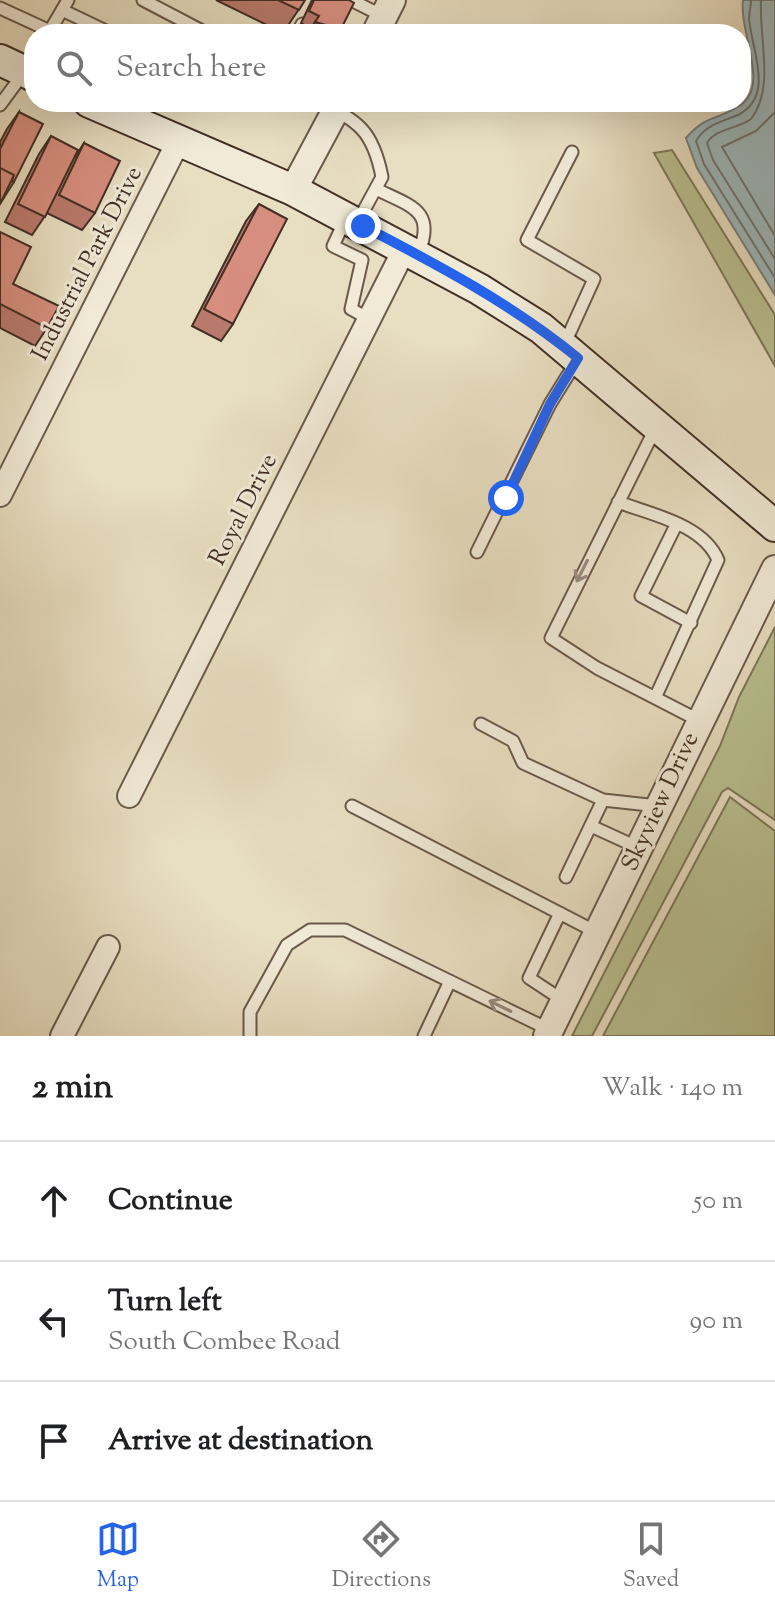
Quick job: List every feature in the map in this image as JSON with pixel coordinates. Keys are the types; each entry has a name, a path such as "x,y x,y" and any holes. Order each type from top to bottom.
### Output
{"main road":[{"path":"111,112 293,190 412,251 529,320 571,352 775,526"}],"street":[{"path":"293,190 328,112"},
{"name":"Industrial Park Drive","path":"0,495 178,142"},
{"name":"Royal Drive","path":"129,796 369,319 412,251"},
{"name":"Skyview Drive","path":"549,1033 775,569"},
{"path":"62,1036 108,947"}],"lane":[{"path":"143,0 189,24"},
{"path":"351,0 379,14"},
{"path":"54,24 65,5 96,24"},
{"path":"0,8 31,24"},
{"path":"340,12 379,14"},
{"path":"0,105 24,67"},
{"path":"342,112 355,120 371,139 382,177 333,246 362,260 351,309 369,319"},
{"path":"477,552 550,404 571,352 594,279 527,240 572,152"},
{"path":"376,189 420,211 425,220 412,251"},
{"path":"657,425 551,638 597,668 700,721"},
{"path":"618,502 676,525 711,544 718,560 655,698"},
{"path":"676,525 641,596 691,623"},
{"path":"481,724 513,741 523,763 603,800 659,806"},
{"path":"566,877 603,800"},
{"path":"352,806 599,933"},
{"path":"591,826 639,848"},
{"path":"560,913 529,978 565,1002"},
{"path":"250,1036 250,1012 287,945 310,930 345,930 549,1033"},
{"path":"424,1036 450,981"}],"green space":[{"path":"672,150 775,315 775,366 654,153"},
{"path":"775,627 775,820 728,788 722,792 592,1036 572,1036 720,746 739,697"},
{"path":"730,797 775,831 775,1036 603,1036"}],"water":[{"path":"743,0 775,0 775,295 697,168 686,138 706,121 728,112 751,112 751,24 745,24"}],"building":[{"path":"278,0 305,0 299,10"},
{"path":"314,0 349,0 354,3 344,24 315,22 319,16 309,11"},
{"path":"19,112 43,124 14,182 14,175 0,168 0,149"},
{"path":"51,136 78,150 45,217 18,204"},
{"path":"84,143 120,161 95,213 59,195"},
{"path":"0,168 14,175 0,204"},
{"path":"259,204 287,219 233,324 204,309"},
{"path":"0,232 31,247 13,284 59,306 47,328 0,304"}],"route":[{"path":"363,226 479,289 541,328 578,358 550,404 506,498"}]}
